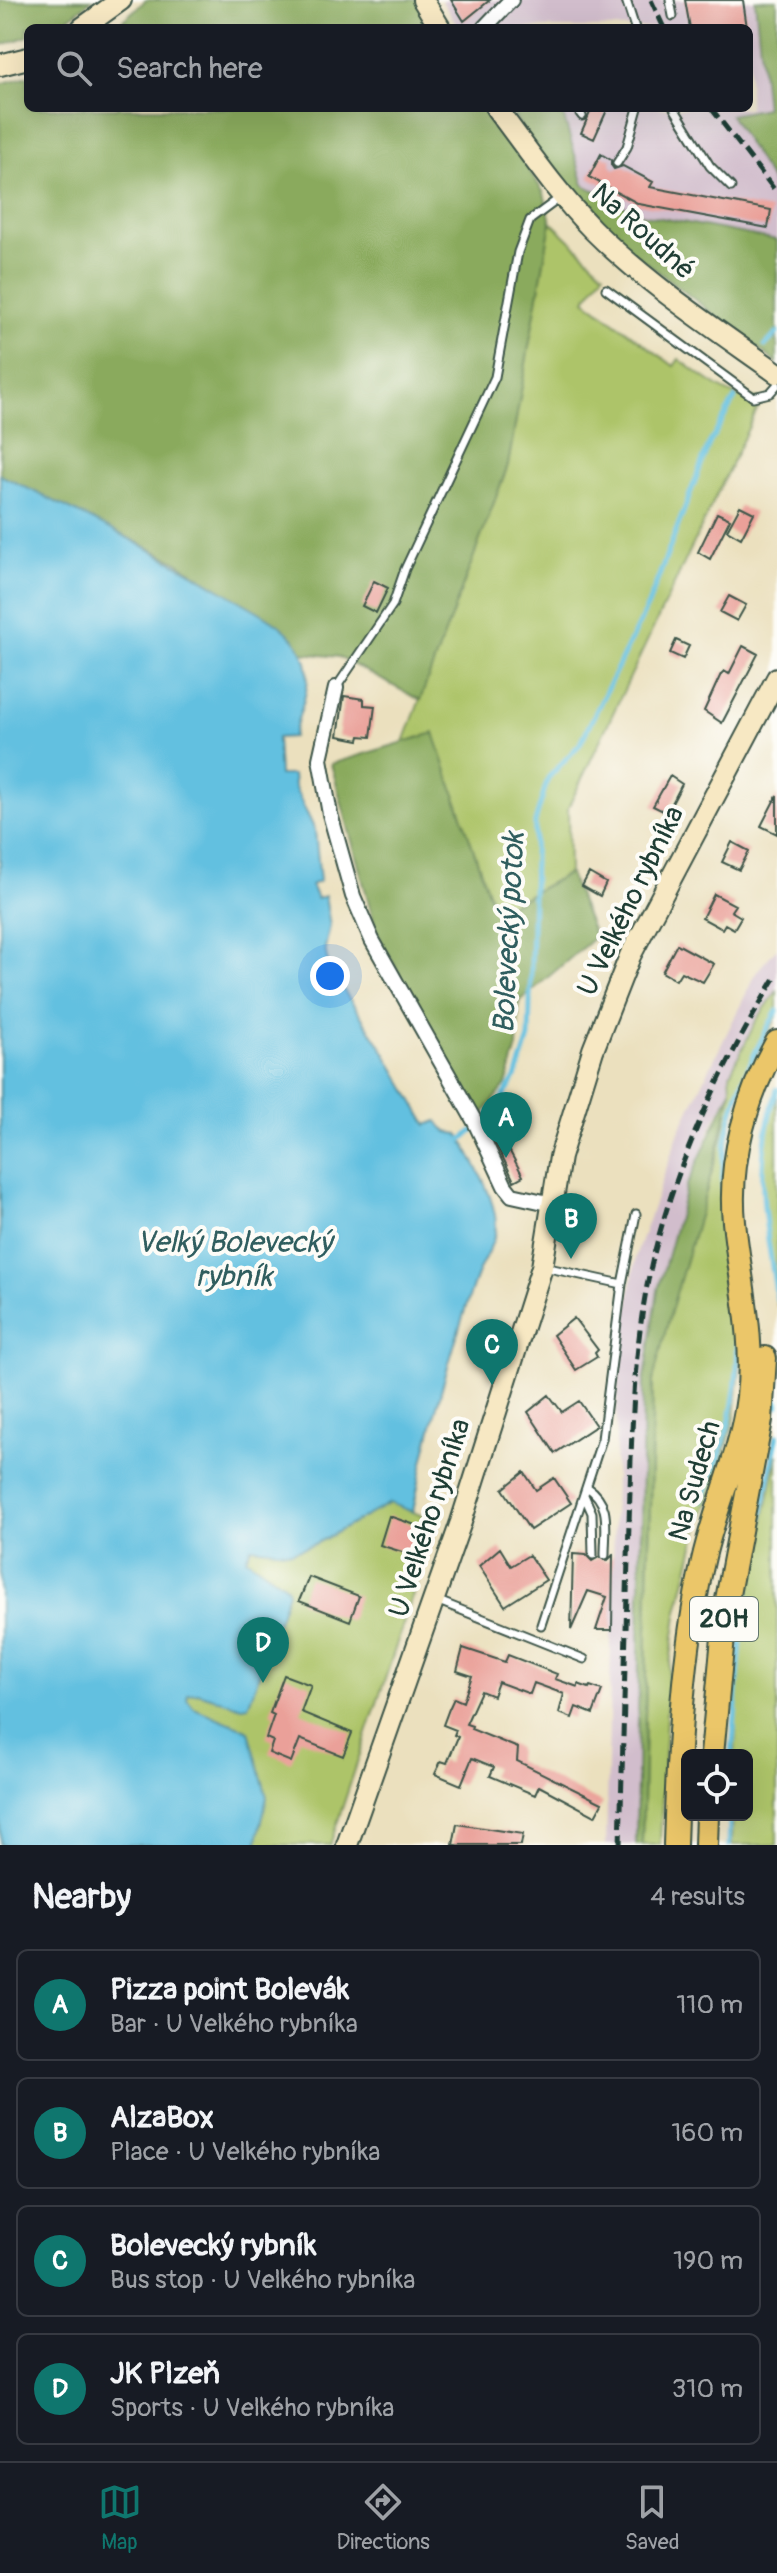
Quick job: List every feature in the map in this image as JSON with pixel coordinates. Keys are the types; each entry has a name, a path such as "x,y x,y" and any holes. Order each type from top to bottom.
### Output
{"main road":[{"name":"Na Sudech","path":"675,1845 680,1722 692,1609 704,1556 738,1447 749,1387 749,1334 733,1207 734,1173 755,1089 777,1042"},
{"name":"Na Sudech","path":"713,1749 726,1605 759,1435 764,1390 764,1332 743,1189 742,1135"},
{"path":"706,1845 707,1821"}],"street":[{"path":"88,24 121,0"},
{"path":"423,0 438,24"},
{"path":"488,24 509,1"},
{"path":"0,65 24,59"},
{"name":"Na Roudné","path":"499,112 593,230 627,261 777,373"},
{"name":"U Velkého rybníka","path":"347,1845 461,1522 542,1267 547,1203 578,1095 621,977 777,678"},
{"path":"336,688 320,759 330,814 353,896 372,940 475,1122 505,1186 512,1195 547,1203"}],"lane":[{"path":"626,0 634,24"},
{"path":"670,0 673,16"},
{"path":"579,112 582,116"},
{"path":"617,163 627,147 637,112"},
{"path":"676,112 710,166 731,187"},
{"path":"336,688 393,604 405,569 495,377 518,252 530,220 563,196"},
{"path":"606,289 753,397 770,393 777,385"},
{"path":"541,1625 602,1439 622,1284 636,1214"},
{"path":"542,1267 622,1284"},
{"path":"586,1491 592,1513 593,1555"},
{"path":"586,1491 599,1495 603,1504 605,1555"},
{"path":"434,1599 584,1659"}],"shaded area":[{"path":"441,0 755,0 766,108 753,111 753,24 456,24"},
{"path":"562,112 748,112 730,116 777,190 777,240 640,214 584,185"},
{"path":"777,948 777,1008 715,1119 687,1185 658,1290 643,1392 636,1845 606,1845 617,1398 636,1255 679,1132 757,971"}],"green space":[{"path":"0,0 92,0 61,24 24,24 24,37 0,46"},
{"path":"146,0 417,0 432,24 119,24"},
{"path":"755,0 777,0 777,190 730,115 766,108"},
{"path":"24,77 24,112 491,112 544,193 551,222 508,465 420,700 339,657 303,653 293,639 176,561 0,475 0,84"},
{"path":"511,112 562,112 584,185 640,214 777,240 777,363 617,240 576,200"},
{"path":"551,222 604,273 585,300 674,366 679,359 728,392 750,399 762,399 568,808 569,873 495,913 434,734 404,742 508,465"},
{"path":"434,733 495,913 569,873 595,937 519,1002 517,1047 506,1085 479,1119 377,933 331,764"},
{"path":"777,991 777,1016 742,1087 731,1120 725,1157 724,1177 742,1349 735,1416 717,1482 700,1521 677,1615 668,1677 660,1845 642,1845 653,1381 662,1339 722,1138 731,1090 730,1074 756,1021"},
{"path":"731,1090 714,1163 653,1381 642,1845 636,1845 643,1391 658,1290 687,1185"},
{"path":"777,1093 777,1306 765,1226 762,1172 768,1119"},
{"path":"211,1450 423,1456 413,1512 437,1522 330,1845 100,1845"},
{"path":"777,1455 777,1845 732,1845 733,1821 753,1821 753,1749 735,1749 745,1613"}],"water":[{"name":"Velký Bolevecký rybník","path":"0,475 205,580 273,621 298,644 307,664 307,685 293,737 277,738 279,775 293,775 294,786 315,830 320,881 311,885 317,899 325,896 330,926 325,948 329,968 384,1051 427,1125 437,1121 447,1132 459,1134 482,1178 495,1213 494,1238 474,1284 450,1360 429,1436 413,1512 390,1503 317,1543 292,1552 251,1547 246,1558 286,1586 288,1592 248,1706 242,1707 198,1693 188,1694 187,1699 194,1708 249,1731 267,1797 257,1845 0,1845"}],"building":[{"path":"451,0 490,0 464,21"},
{"path":"685,0 743,0 746,24 689,24"},
{"path":"590,112 606,112 594,139 581,133"},
{"path":"601,154 611,160 614,169 623,166 653,182 650,187 771,210 768,228 639,204 589,177"},
{"path":"740,506 754,513 741,538 727,530"},
{"path":"717,513 730,519 710,559 698,552"},
{"path":"374,581 388,588 376,613 362,606"},
{"path":"729,596 746,605 737,621 720,612"},
{"path":"676,640 689,646 683,659 670,653"},
{"path":"743,646 758,654 722,723 704,711 721,674 724,671 729,674"},
{"path":"344,696 364,699 364,705 375,706 371,737 360,736 359,740 338,736"},
{"path":"670,776 682,784 667,813 653,806"},
{"path":"777,795 777,834 761,826"},
{"path":"732,842 749,851 739,870 722,862"},
{"path":"589,873 606,883 600,896 582,886"},
{"path":"714,894 735,905 731,911 741,917 734,929 725,924 722,929 702,918"},
{"path":"677,944 714,964 703,982 681,972 676,980 662,972"},
{"path":"500,1133 523,1176 514,1181 493,1137"},
{"path":"574,1318 598,1350 595,1353 597,1357 576,1370 553,1335"},
{"path":"549,1395 562,1412 579,1401 596,1426 555,1453 528,1412"},
{"path":"524,1472 536,1490 554,1478 571,1503 530,1530 503,1489"},
{"path":"389,1516 427,1529 418,1557 380,1545"},
{"path":"500,1548 511,1566 529,1555 546,1580 505,1606 479,1566"},
{"path":"573,1554 586,1555 592,1561 599,1557 607,1561 613,1555 612,1630 596,1630 607,1597 588,1591 571,1630"},
{"path":"309,1577 359,1596 350,1621 299,1601"},
{"path":"463,1648 505,1662 508,1655 557,1674 555,1679 578,1687 578,1684 602,1690 593,1714 576,1707 572,1718 559,1713 564,1694 534,1683 530,1694 498,1682 493,1696 481,1691 466,1724 472,1726 471,1729 518,1748 517,1761 602,1803 595,1816 539,1786 535,1795 490,1776 494,1767 472,1758 461,1785 435,1774 441,1761 447,1763 458,1737 454,1735 456,1730 443,1725 449,1709 454,1698 463,1702 472,1676 457,1671"},
{"path":"284,1675 311,1685 301,1712 352,1733 343,1756 300,1739 291,1762 269,1753 273,1741 266,1738 274,1715 270,1713"},
{"path":"457,1824 523,1834 521,1845 453,1845"}],"waterway":[{"name":"Bolevecký potok","path":"765,346 777,333"},
{"name":"Bolevecký potok","path":"458,1142 479,1127 500,1102 517,1075 529,1038 535,822 548,778 580,744 648,605 709,444 735,398"},
{"path":"723,1195 725,1146 736,1099 777,1011"},
{"path":"777,1089 764,1144 763,1170 765,1219 777,1300"},
{"path":"702,1501 731,1415 737,1370 736,1324"},
{"path":"777,1401 777,1406"},
{"path":"732,1749 743,1613 777,1436"},
{"path":"729,1845 730,1821"}],"railway":[{"path":"651,0 662,24"},
{"path":"714,112 777,193"},
{"path":"620,1845 632,1423 646,1291 663,1220 689,1147 738,1042 777,975"}],"place":[{"name":"Pizza point Bolevák","path":"506,1158"},
{"name":"AlzaBox","path":"571,1259"},
{"name":"Bolevecký rybník","path":"492,1385"},
{"name":"JK Plzeň","path":"263,1683"}]}
